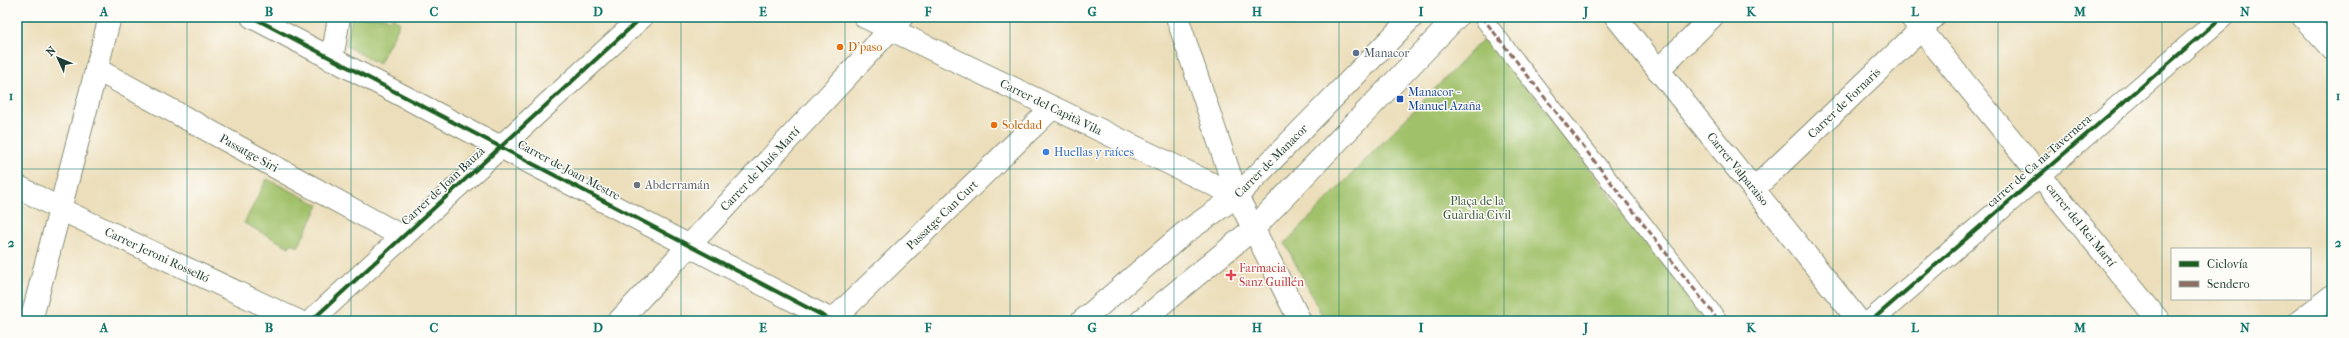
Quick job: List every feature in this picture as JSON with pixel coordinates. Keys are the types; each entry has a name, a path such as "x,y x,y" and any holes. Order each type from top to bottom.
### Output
{"street":[{"path":"31,321 110,17"},
{"name":"Carrer de Joan Mestre","path":"252,17 332,60 502,146 832,321"},
{"path":"332,60 339,17"},
{"name":"Carrer de Joan Bauzà","path":"311,321 642,17"},
{"name":"Carrer del Capità Vila","path":"865,17 897,23 1052,108 1237,196"},
{"path":"1177,17 1237,196 1300,321"},
{"name":"Carrer de Manacor","path":"1082,321 1183,234 1237,196 1412,17"},
{"path":"1141,321 1254,228 1457,17"},
{"path":"1482,17 1719,321"},
{"name":"Carrer Valparaiso","path":"1616,17 1859,321"},
{"path":"1658,70 1712,17"},
{"name":"carrer de Ca na Tavernera","path":"1870,321 2222,17"},
{"path":"2303,17 2332,48"},
{"name":"carrer del Rei Martí","path":"1922,21 2040,174 2159,321"},
{"name":"Carrer de Fornaris","path":"1754,189 1922,21"},
{"name":"Carrer de Lluís Martí","path":"619,321 688,245 897,23"},
{"name":"Passatge Siri","path":"96,69 402,237"},
{"name":"Passatge Can Curt","path":"832,321 1052,108"},
{"name":"Carrer Jeroni Rosselló","path":"17,186 60,209 298,321"},
{"path":"2300,321 2332,296"}],"green space":[{"path":"352,17 384,17 390,20 392,17 400,23 379,64 346,46"},
{"name":"Plaça de la Guàrdia Civil","path":"1487,35 1707,321 1325,321 1285,243"},
{"path":"267,179 319,205 298,247 291,243 289,247 244,223"}],"marked path":[{"path":"1482,17 1719,321"}],"cycle path":[{"path":"252,17 833,321"},
{"path":"311,321 642,17"},
{"path":"1871,321 2222,17"}],"place":[{"name":"D'paso","path":"840,47"},
{"name":"Manacor","path":"1356,53"},
{"name":"Manacor - Manuel Azaña","path":"1400,99"},
{"name":"Soledad","path":"994,125"},
{"name":"Huellas y raíces","path":"1046,152"},
{"name":"Abderramán","path":"637,185"},
{"name":"Farmacia Sanz Guillén","path":"1231,275"}]}
